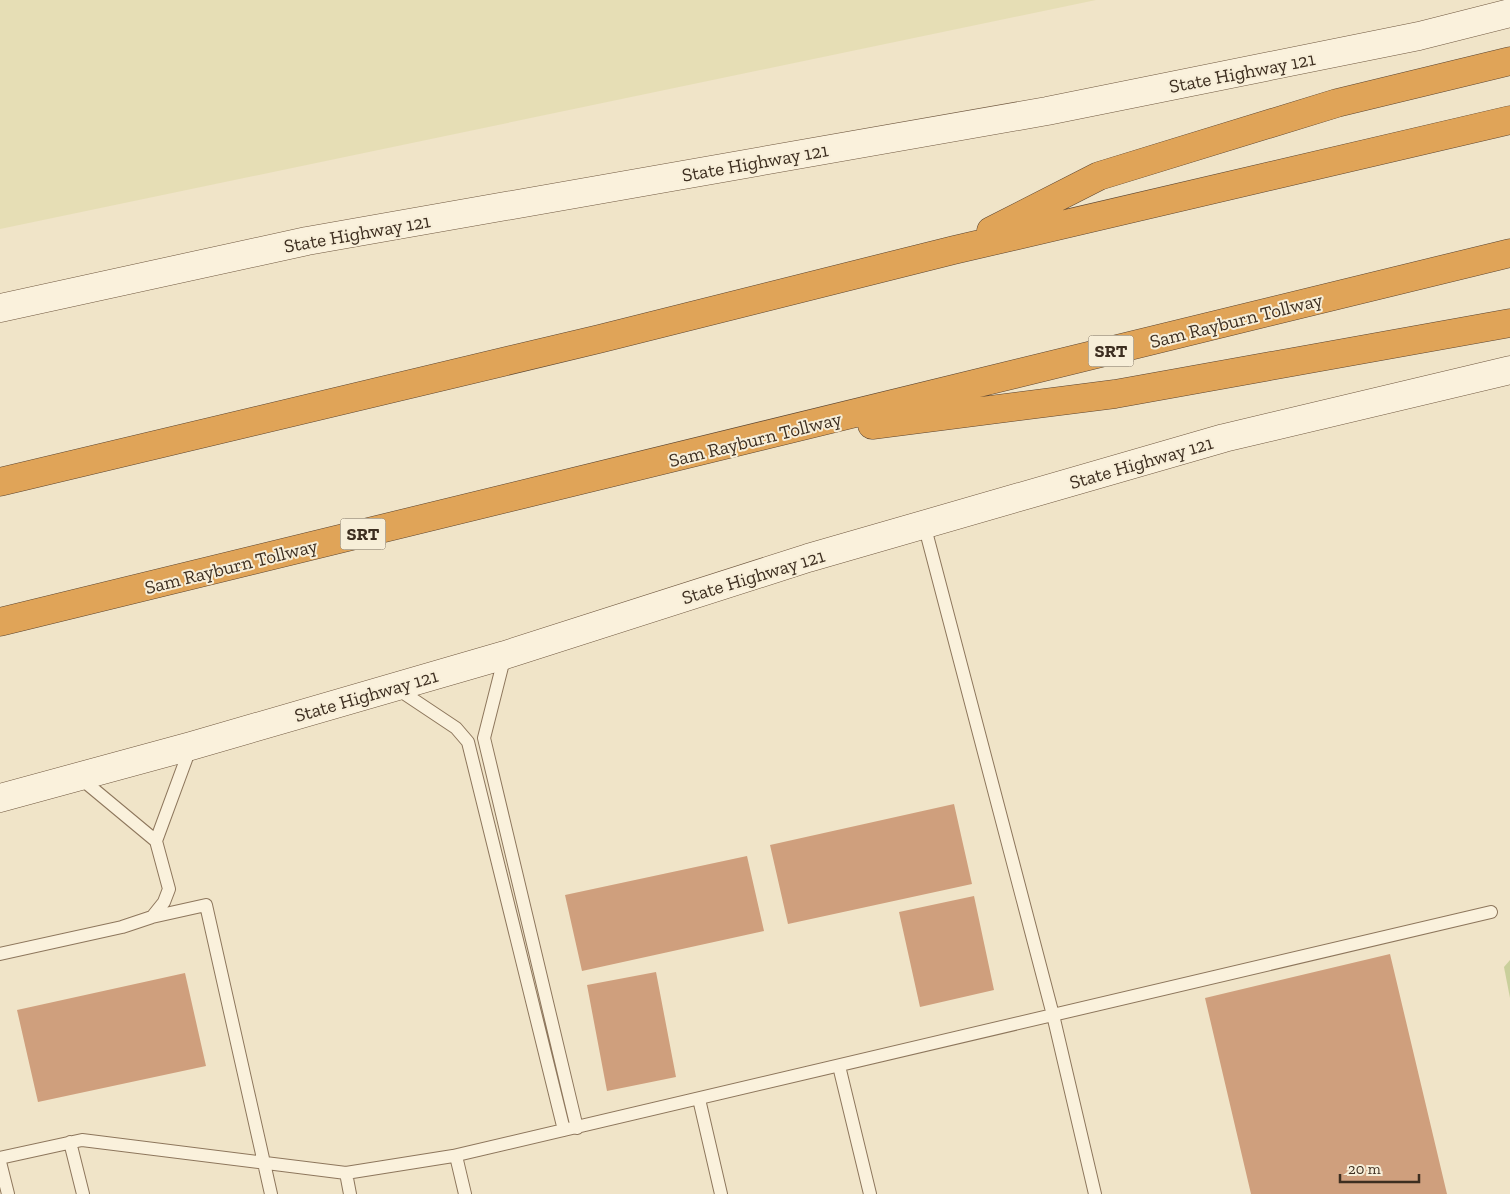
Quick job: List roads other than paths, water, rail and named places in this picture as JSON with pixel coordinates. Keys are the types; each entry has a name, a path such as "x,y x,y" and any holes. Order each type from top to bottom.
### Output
{"highway":[{"path":"954,250 1099,176 1337,103 1439,80 1510,61"},
{"path":"0,482 599,339 954,250 1510,120"},
{"name":"Sam Rayburn Tollway","path":"0,622 1510,253"},
{"path":"738,443 1115,394 1506,324"}],"main road":[{"name":"State Highway 121","path":"0,308 307,241 1047,111 1419,36 1510,13"},
{"name":"State Highway 121","path":"0,798 191,746 505,655 808,558 1224,438 1510,370"}],"lane":[{"path":"924,524 1053,1015 1095,1194"},
{"path":"505,655 484,738 577,1128"},
{"path":"394,687 456,728 468,742 564,1130"},
{"path":"156,841 191,746"},
{"path":"79,777 156,841 169,889 164,902 152,917"},
{"path":"0,954 122,927 152,917 206,905 271,1194"},
{"path":"0,1158 82,1140 346,1173 456,1156 1491,912"},
{"path":"839,1066 870,1194"},
{"path":"699,1100 721,1194"},
{"path":"70,1142 83,1194"},
{"path":"456,1156 465,1194"},
{"path":"0,1162 8,1194"},
{"path":"346,1173 350,1194"}]}
